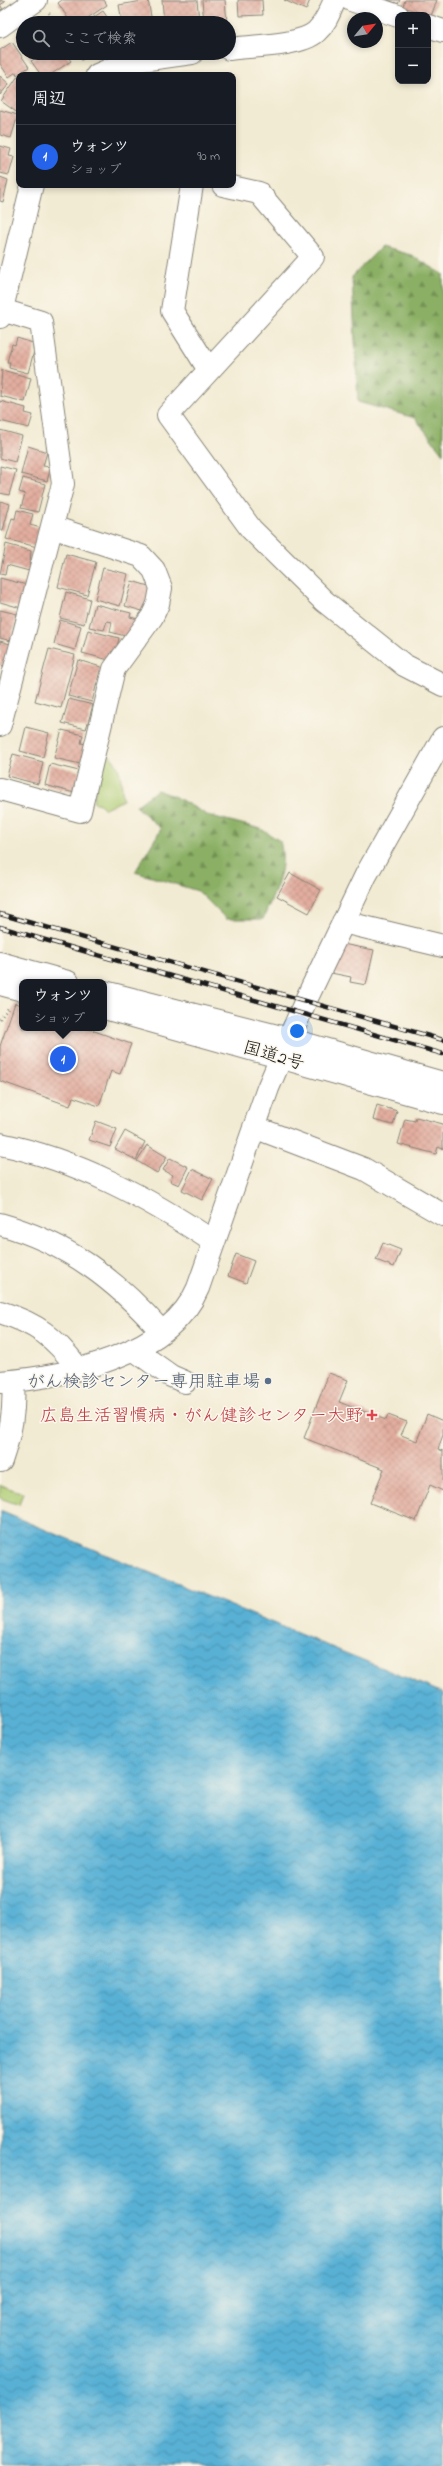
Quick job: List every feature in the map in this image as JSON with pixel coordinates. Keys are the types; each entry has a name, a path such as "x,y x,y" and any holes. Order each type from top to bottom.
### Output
{"main road":[{"path":"236,48 298,40 316,32 327,18 335,0"},
{"path":"351,0 395,15"},
{"path":"0,26 35,4"},
{"path":"92,70 141,60"},
{"path":"0,725 63,484 41,322 1,314 31,188"},
{"path":"192,188 172,311 209,370"},
{"path":"236,188 259,193 313,257 168,415 252,529 337,611 404,665 443,685"},
{"path":"0,789 80,811 114,669 152,617 158,604 161,588 154,570 141,556 52,526"},
{"path":"1,1461 10,1434 15,1408 7,1381 78,1368 133,1350 167,1327 194,1298 254,1127 285,1048 366,875 443,738"},
{"path":"343,922 443,946"},
{"path":"0,963 57,979"},
{"path":"0,984 19,989"},
{"name":"国道2号","path":"107,993 285,1048 443,1103"},
{"name":"国道2号","path":"107,1009 443,1083"},
{"path":"254,1127 364,1169 443,1215"},
{"path":"0,1144 28,1150 133,1192 174,1215 214,1242"},
{"path":"0,1224 42,1239 76,1256 108,1277 136,1303 167,1327"},
{"path":"0,1312 31,1323 44,1331 54,1340 78,1368"},
{"path":"133,1350 170,1376 185,1382"}],"path":[{"path":"35,4 48,16"},
{"path":"83,60 92,70"},
{"path":"0,1019 9,1007"}],"green space":[{"path":"381,247 411,255 443,274 443,454 415,418 358,402 352,277"},
{"path":"105,752 111,756 118,767 123,800 105,809 100,804 93,802"},
{"path":"157,790 176,797 207,815 261,829 280,841 282,861 279,881 263,919 226,919 198,891 135,872 161,829 136,806"},
{"path":"0,1485 23,1493 19,1505 0,1498"}],"water":[{"path":"0,1511 443,1693 443,2466 0,2466"}],"building":[{"path":"0,0 5,2 0,5"},
{"path":"62,0 104,0 107,5 90,16 66,16 58,3"},
{"path":"148,0 151,16 121,16 119,5"},
{"path":"162,0 197,0 199,16 163,16"},
{"path":"202,0 225,0 226,16 203,16"},
{"path":"238,0 262,0 263,15 239,16"},
{"path":"284,0 310,0 306,10"},
{"path":"388,0 400,0 398,4"},
{"path":"405,0 437,0 431,16 431,12 419,12 403,7"},
{"path":"103,11 106,16 96,16"},
{"path":"12,42 16,48 16,60 24,60 29,67 22,72 16,72 9,77 0,64 0,50"},
{"path":"31,61 71,61 54,72 39,72"},
{"path":"0,76 9,84 0,95"},
{"path":"16,79 16,112 1,101"},
{"path":"0,110 16,114 16,122 11,138 0,135"},
{"path":"0,146 11,149 9,156 14,157 9,175 0,173"},
{"path":"0,177 8,180 3,202 0,201"},
{"path":"17,338 36,344 28,373 9,368 10,362 7,362 12,344 15,345"},
{"path":"2,370 31,378 25,402 0,396"},
{"path":"0,401 26,408 25,413 33,415 29,428 0,421"},
{"path":"0,430 22,436 15,462 0,458"},
{"path":"28,446 47,452 43,466 51,467 47,481 21,474"},
{"path":"0,466 16,470 9,495 0,493"},
{"path":"23,478 45,484 38,512 21,508 25,494 19,492"},
{"path":"0,501 10,504 3,530 0,530"},
{"path":"17,510 33,514 30,525 41,528 37,547 6,539 12,518 15,519"},
{"path":"6,544 31,551 29,571 7,565 5,575 0,574"},
{"path":"66,554 96,562 87,595 58,587"},
{"path":"103,568 128,574 120,606 95,599"},
{"path":"0,578 27,585 21,608 0,602"},
{"path":"132,581 155,588 149,613 125,606"},
{"path":"66,592 90,599 84,624 60,618"},
{"path":"95,604 131,613 130,617 138,619 129,637 110,632 112,622 107,621 104,630 89,627"},
{"path":"0,610 17,614 11,641 0,638"},
{"path":"60,620 81,626 75,650 54,644"},
{"path":"88,630 119,638 116,652 112,651 109,660 82,653"},
{"path":"0,641 10,644 4,666 0,665"},
{"path":"49,649 75,655 61,708 35,701"},
{"path":"78,660 101,667 92,702 68,696"},
{"path":"69,699 93,705 86,729 62,723"},
{"path":"26,727 49,733 43,757 20,751"},
{"path":"62,730 83,735 81,743 90,745 85,765 54,758"},
{"path":"13,754 43,762 38,784 7,776"},
{"path":"50,764 79,771 78,794 45,785"},
{"path":"290,873 321,890 309,913 277,896"},
{"path":"337,943 374,950 366,985 350,982 351,977 331,973"},
{"path":"15,1003 19,1004 19,1031 94,1031 131,1044 120,1074 111,1071 99,1106 73,1097 70,1106 0,1081 0,1046"},
{"path":"377,1105 397,1111 393,1125 373,1120"},
{"path":"416,1117 443,1124 443,1149 438,1147 436,1154 398,1144 405,1119 415,1121"},
{"path":"96,1121 117,1129 110,1147 89,1140"},
{"path":"125,1131 145,1142 136,1160 115,1149"},
{"path":"147,1145 167,1157 157,1173 137,1161"},
{"path":"170,1158 188,1167 179,1185 170,1181 173,1175 163,1170"},
{"path":"192,1169 213,1179 202,1200 182,1190"},
{"path":"383,1243 401,1250 394,1267 376,1260"},
{"path":"236,1254 254,1261 246,1283 228,1276"},
{"path":"329,1373 348,1380 339,1402 386,1420 388,1415 407,1422 401,1435 417,1441 427,1414 443,1421 443,1435 438,1449 443,1451 443,1491 430,1485 416,1521 370,1503 384,1469 304,1438"}],"railway":[{"path":"0,914 443,1040"},
{"path":"0,927 443,1054"}],"place":[{"name":"ウォンツ","path":"63,1059"},
{"name":"がん検診センター専用駐車場","path":"268,1381"},
{"name":"広島生活習慣病・がん健診センター大野","path":"372,1415"}]}
